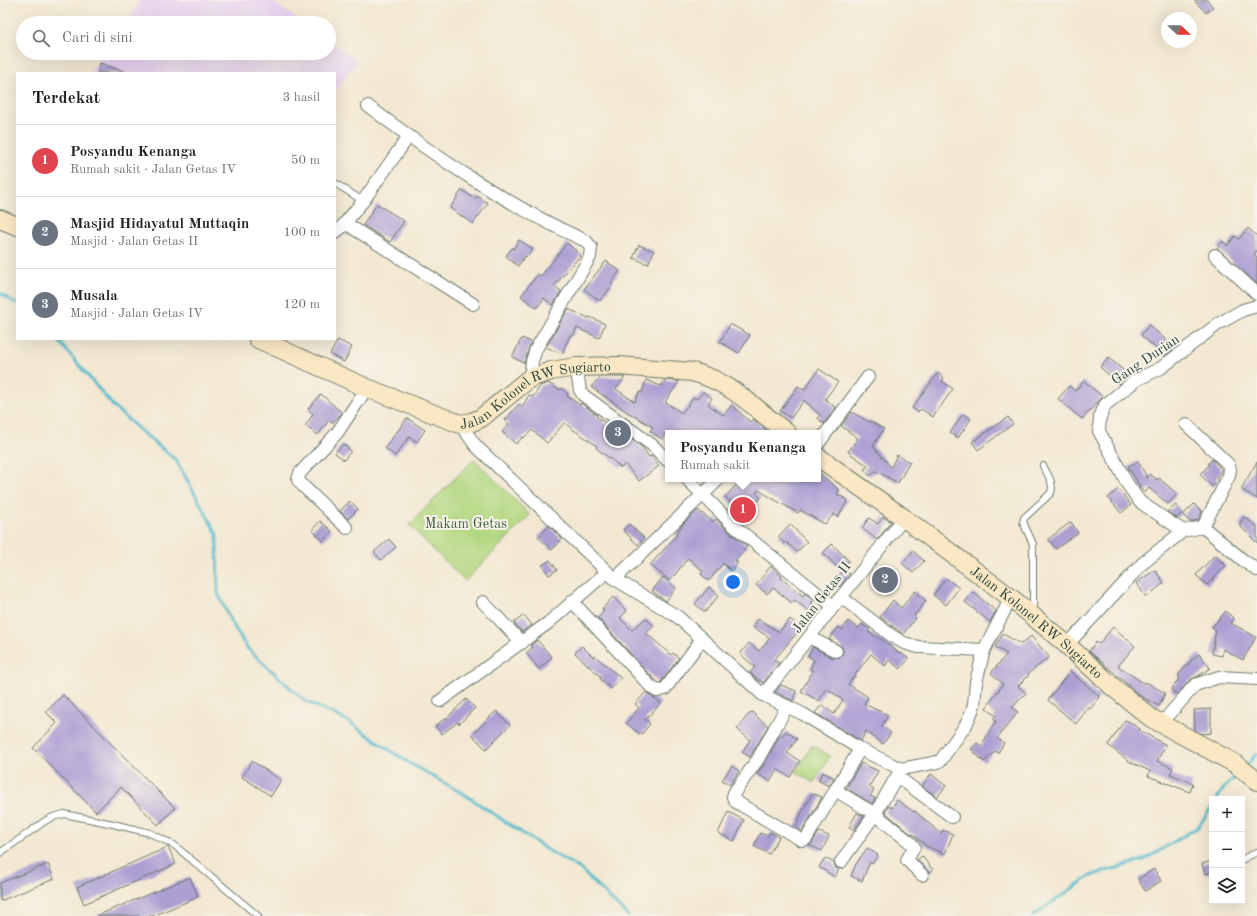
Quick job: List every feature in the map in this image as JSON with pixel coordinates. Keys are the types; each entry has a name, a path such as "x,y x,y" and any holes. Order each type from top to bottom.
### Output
{"main road":[{"path":"0,219 16,226"},
{"name":"Jalan Kolonel RW Sugiarto","path":"260,340 367,388 460,424 472,422 481,418 530,378 551,371 619,366 692,372 702,375 739,394 749,401 777,430"},
{"name":"Jalan Kolonel RW Sugiarto","path":"821,459 1012,598 1068,645 1114,688 1161,724 1246,773"}],"street":[{"path":"368,106 457,170 546,221 586,241 591,247 590,256 536,349 532,361 530,378"},
{"path":"336,232 362,201 409,136"},
{"path":"345,223 473,304"},
{"path":"1215,255 1257,294"},
{"name":"Gang Durian","path":"1183,531 1140,502 1128,485 1099,431 1100,417 1105,405 1136,380 1160,368 1218,324 1243,310 1257,306"},
{"path":"576,368 580,390 583,395 652,445 665,458"},
{"path":"821,440 868,377"},
{"path":"347,528 298,480 300,473 337,433 367,388"},
{"path":"460,424 476,446 611,575 678,618 763,695 803,714 900,773 952,817"},
{"path":"1186,424 1228,464 1230,469 1229,476 1203,527"},
{"path":"690,482 733,525 837,601 892,636 918,647 984,650"},
{"path":"440,701 522,643 548,623 572,601 611,575 717,482"},
{"name":"Jalan Getas II","path":"763,695 904,518"},
{"path":"1068,645 1143,563 1183,531 1203,527"},
{"path":"1203,527 1257,570"},
{"path":"841,862 875,814 900,773 941,760 966,725 974,704 976,682 984,650 1012,598"},
{"path":"572,601 652,688 657,691 665,689 702,639"},
{"path":"483,602 522,643"},
{"path":"809,637 836,651"},
{"path":"1161,724 1195,685 1219,677 1257,679"},
{"path":"788,706 758,759 734,793 734,800 802,840 806,838 860,749"},
{"path":"835,790 875,814 912,844 914,848 907,860 922,875"}],"lane":[{"path":"336,184 362,201"},
{"path":"1034,616 1033,544 1023,522 1024,518 1051,493 1053,488 1051,480 1043,466"},
{"path":"0,853 45,820 64,814 150,833 174,845 258,916"},
{"path":"1245,858 1257,852"}],"shaded area":[{"path":"141,0 270,0 293,16 130,16"},
{"path":"336,46 357,61 336,91 336,72 91,72 99,60 336,60"}],"green space":[{"name":"Makam Getas","path":"474,459 530,515 465,581 409,525"},
{"path":"812,745 830,756 814,783 796,772"}],"building":[{"path":"1194,0 1207,0 1213,7 1206,13"},
{"path":"100,63 125,72 97,72"},
{"path":"462,190 475,199 477,196 488,203 473,224 450,208"},
{"path":"377,204 404,221 390,242 363,225"},
{"path":"1248,228 1257,236 1257,251 1254,254 1257,257 1257,284 1217,248 1223,241 1227,246 1235,236 1239,239"},
{"path":"519,240 533,249 527,257 525,256 518,266 506,256"},
{"path":"567,243 581,255 554,286 561,291 553,305 544,298 537,308 521,296 538,274 541,276"},
{"path":"639,245 654,251 648,264 633,258"},
{"path":"606,261 620,271 611,283 613,284 600,301 584,289"},
{"path":"568,309 605,324 599,338 577,328 573,336 570,335 562,354 546,347"},
{"path":"730,324 750,335 739,353 720,342"},
{"path":"1149,325 1175,348 1164,356 1141,335"},
{"path":"522,338 531,342 524,363 512,357"},
{"path":"338,340 352,347 344,362 330,354"},
{"path":"1109,358 1129,375 1119,384 1100,367"},
{"path":"819,369 838,382 825,399 836,408 824,424 818,418 820,415 804,400 791,418 780,411 798,386 804,390"},
{"path":"938,373 944,378 942,381 953,389 933,417 921,409 918,412 912,408"},
{"path":"600,377 625,377 616,389 635,402 639,392 642,393 646,380 661,386 665,380 679,381 665,402 682,413 694,397 697,399 703,392 712,398 708,404 723,415 732,405 750,422 753,419 766,430 665,430 665,434 662,439 650,431 653,427 629,413 591,387"},
{"path":"1084,381 1103,397 1082,419 1058,399 1069,386 1075,391"},
{"path":"548,383 560,390 561,388 568,394 567,396 580,405 581,403 611,427 612,425 642,447 649,457 651,456 659,466 639,481 625,464 621,468 596,448 597,446 564,423 547,443 532,430 516,444 502,432 509,424 505,420 519,404 522,407 529,395 533,397 540,386"},
{"path":"321,394 342,413 332,423 329,420 318,435 305,426 313,414 308,409"},
{"path":"852,412 884,429 873,446 891,467 897,455 910,462 898,483 876,471 870,476 864,469 868,466 848,452 858,438 841,426"},
{"path":"963,414 971,419 958,438 950,433"},
{"path":"1008,417 1013,424 978,450 972,442"},
{"path":"407,418 425,430 417,442 409,437 395,456 385,448"},
{"path":"343,444 351,451 344,460 335,453"},
{"path":"1212,459 1222,470 1216,478 1218,482 1212,487 1200,474 1209,465 1208,464"},
{"path":"1138,461 1147,478 1150,474 1157,480 1159,478 1177,494 1168,504 1149,488 1145,493 1139,487 1140,486 1128,467"},
{"path":"1257,462 1257,499 1241,489"},
{"path":"821,475 839,490 837,494 848,500 838,517 834,514 825,524 800,510 798,513 758,490 756,493 761,498 744,517 725,497 739,482 821,482"},
{"path":"1118,489 1131,505 1121,513 1108,498"},
{"path":"350,501 358,509 348,519 340,511"},
{"path":"1194,504 1202,512 1198,520 1190,522 1183,515"},
{"path":"1176,505 1182,513 1177,518 1167,512"},
{"path":"698,510 713,522 716,519 747,546 735,561 738,563 731,571 723,563 709,581 701,574 703,571 688,558 670,581 650,565 677,535 676,534 683,524"},
{"path":"883,517 891,522 877,540 862,528 869,518 878,524"},
{"path":"1244,517 1257,526 1257,543 1239,525"},
{"path":"320,521 332,531 323,541 312,530"},
{"path":"1071,522 1078,533 1056,549 1048,539"},
{"path":"629,524 644,538 638,545 623,530"},
{"path":"790,524 807,542 797,552 778,537"},
{"path":"549,526 562,539 552,550 538,537"},
{"path":"389,539 396,547 381,560 374,552"},
{"path":"832,544 849,561 840,570 823,553"},
{"path":"913,551 924,561 913,573 902,563"},
{"path":"1215,555 1226,566 1207,585 1196,575"},
{"path":"550,560 557,570 549,575 542,565"},
{"path":"771,566 782,576 781,578 803,596 805,593 814,600 811,603 815,606 810,612 795,600 792,603 773,588 767,594 756,585"},
{"path":"884,566 899,582 885,594 871,578"},
{"path":"844,569 850,574 840,587 834,581"},
{"path":"1155,570 1164,583 1146,597 1136,583"},
{"path":"663,577 676,588 666,601 652,591"},
{"path":"946,578 959,588 946,605 933,595"},
{"path":"709,587 719,595 705,612 695,604"},
{"path":"915,591 926,601 914,616 916,618 903,634 880,617 893,600 901,608"},
{"path":"973,592 996,611 990,622 965,602"},
{"path":"613,597 627,611 620,618 632,630 646,618 654,626 646,633 671,655 673,653 679,658 661,682 659,683 650,675 598,618 604,611 602,609"},
{"path":"1226,611 1234,619 1231,623 1256,637 1243,660 1223,649 1222,656 1212,654 1216,630 1212,627"},
{"path":"524,615 532,625 522,632 514,623"},
{"path":"758,619 779,632 790,619 801,628 774,660 779,663 763,683 750,673 755,667 740,654 749,643 759,651 770,638 753,627"},
{"path":"848,621 858,628 862,624 870,630 868,632 884,641 900,654 901,653 909,659 900,669 889,660 885,666 871,654 848,684 868,697 864,704 888,715 882,726 891,733 883,744 866,731 861,741 815,713 822,705 834,714 843,700 826,688 819,701 801,691 813,671 810,669 814,660 808,656 813,647 833,658 840,657 843,651 842,647 829,639 839,627 842,630"},
{"path":"1113,627 1135,646 1118,666 1145,684 1146,682 1165,693 1159,706 1142,697 1089,651 1096,642 1099,644"},
{"path":"1003,634 1021,644 1031,636 1049,657 1028,674 1029,675 1018,686 1026,693 1012,708 1018,712 997,738 1004,743 998,753 995,751 984,762 971,749 977,743 981,746 996,721 993,719 996,716 986,708 1003,684 991,673 1007,654 995,647"},
{"path":"537,640 552,657 539,669 526,653 533,647 531,645"},
{"path":"582,646 593,657 594,655 621,678 611,689 600,679 601,677 575,653"},
{"path":"1199,654 1210,668 1190,680 1177,694 1171,690 1180,677 1178,675"},
{"path":"1070,671 1100,697 1090,709 1088,708 1076,724 1048,700"},
{"path":"781,685 796,691 793,701 775,692"},
{"path":"646,692 661,703 645,720 650,724 641,735 626,723 639,708 635,704"},
{"path":"63,695 175,808 158,825 121,787 96,812 33,748 57,723 46,712"},
{"path":"466,699 475,708 459,724 458,722 442,734 435,726 446,719"},
{"path":"1211,709 1211,733 1202,734 1195,730 1194,710"},
{"path":"496,711 510,725 486,749 472,735"},
{"path":"753,712 768,726 750,757 742,752 750,740 737,729 748,715"},
{"path":"1125,720 1140,729 1139,730 1166,745 1157,761 1173,768 1170,774 1193,783 1190,792 1148,776 1150,771 1130,762 1108,745"},
{"path":"786,731 797,739 787,753 800,761 790,777 777,769 770,781 757,774 765,763 780,735 782,736"},
{"path":"252,761 281,780 271,796 242,777"},
{"path":"861,763 878,771 869,787 874,790 870,796 875,798 872,804 846,788"},
{"path":"732,766 739,771 730,785 722,780"},
{"path":"823,772 834,778 828,786 818,780"},
{"path":"931,774 946,786 937,797 922,786"},
{"path":"812,793 822,797 802,831 795,828"},
{"path":"897,800 914,812 915,811 941,834 943,830 953,834 945,854 926,846 885,812 888,806 892,808"},
{"path":"728,812 744,820 734,841 718,833"},
{"path":"857,813 864,816 854,830 849,827"},
{"path":"771,832 779,837 769,854 754,846 760,833 768,836"},
{"path":"819,832 829,836 822,851 809,845"},
{"path":"168,847 176,864 84,904 77,887"},
{"path":"867,848 878,855 872,864 870,862 862,881 851,876 856,864"},
{"path":"922,856 933,870 929,873 917,860"},
{"path":"825,858 834,863 836,868 839,869 835,877 819,867"},
{"path":"1209,862 1209,873 1205,874 1202,864"},
{"path":"48,864 54,879 0,901 0,883"},
{"path":"1154,869 1161,881 1145,891 1138,879"},
{"path":"190,877 198,897 153,916 96,916"}],"waterway":[{"path":"0,293 16,303"},
{"path":"58,340 114,407 176,460 217,534 218,593 230,620 247,648 305,701 346,720 409,763 467,796 549,851 579,868 628,916"},
{"path":"1246,766 1257,753"},
{"path":"1219,796 1224,788 1238,774"},
{"path":"1033,916 1090,876 1146,859 1198,827 1209,811"}],"place":[{"name":"Musala","path":"618,433"},
{"name":"Posyandu Kenanga","path":"743,510"},
{"name":"Masjid Hidayatul Muttaqin","path":"885,580"}]}
